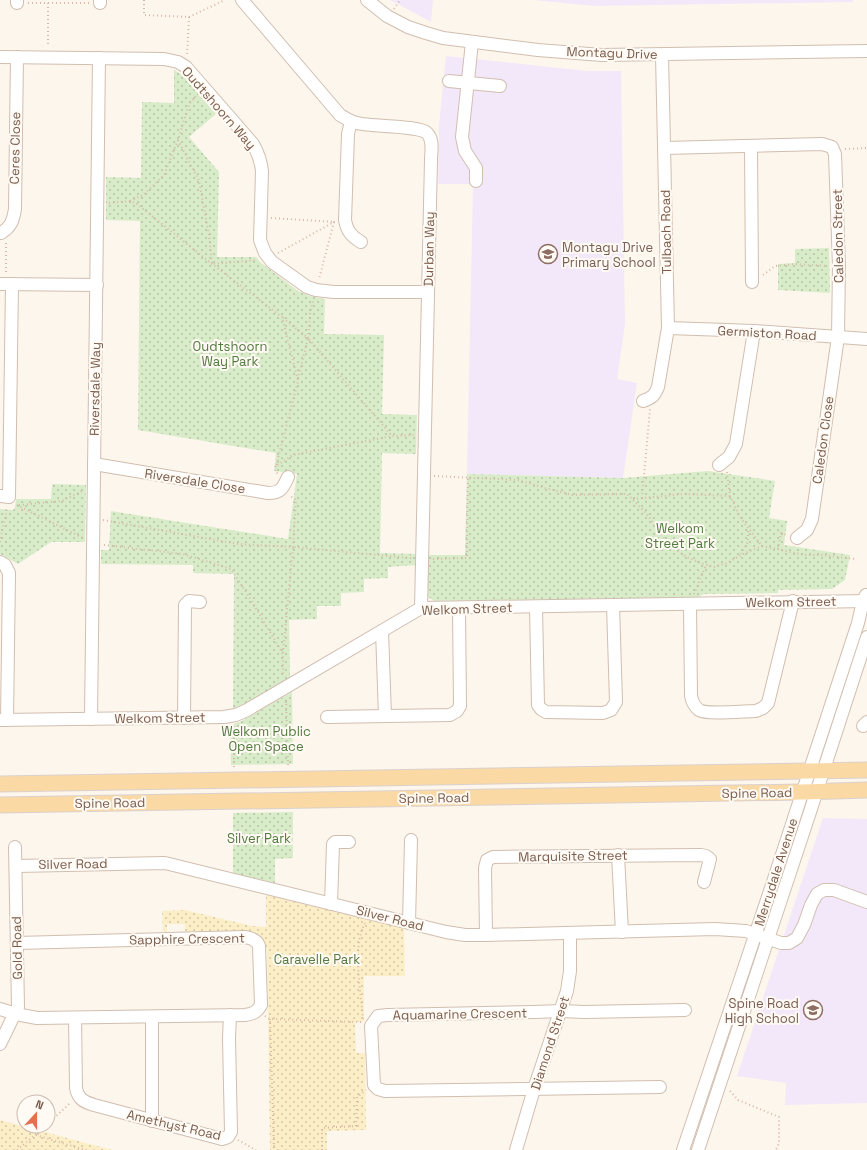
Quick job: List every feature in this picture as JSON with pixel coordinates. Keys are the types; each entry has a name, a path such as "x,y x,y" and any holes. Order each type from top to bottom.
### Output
{"main road":[{"name":"Spine Road","path":"0,784 867,770"},
{"name":"Spine Road","path":"0,805 867,790"}],"street":[{"name":"Durban Way","path":"242,0 340,115 352,122 415,129 426,132 432,144 421,608"},
{"name":"Montagu Drive","path":"367,0 387,16 408,27 443,38 538,50 602,55 867,51"},
{"path":"472,42 462,137 463,146 476,168 476,181"},
{"name":"Tulbach Road","path":"647,400 655,394 658,387 668,328 662,54"},
{"name":"Oudtshoorn Way","path":"0,57 164,59 178,62 186,67 204,87 253,144 258,153 262,171 260,240 262,248 268,258 307,287 316,290 334,292 428,292"},
{"name":"Ceres Close","path":"4,231 13,220 15,209 17,57"},
{"name":"Riversdale Way","path":"91,719 99,58"},
{"path":"449,81 500,86"},
{"path":"352,122 348,134 340,221 350,234 361,242"},
{"path":"751,146 752,282"},
{"path":"664,148 751,146 828,147"},
{"name":"Caledon Street","path":"828,147 836,161 838,337"},
{"path":"9,499 6,284 97,285"},
{"name":"Germiston Road","path":"668,328 754,331 867,339"},
{"path":"722,463 729,457 736,444 754,331"},
{"name":"Caledon Close","path":"797,538 807,530 812,519 838,337"},
{"name":"Riversdale Close","path":"94,464 268,493 277,493 281,490"},
{"path":"281,490 288,477"},
{"path":"0,562 5,565 9,573 3,720"},
{"name":"Welkom Street","path":"3,720 184,718 224,717 236,715 421,608 690,604 866,598"},
{"name":"Merrydale Avenue","path":"698,1150 768,939 866,598"},
{"path":"184,718 185,605 189,601 200,602"},
{"path":"690,604 692,702 699,710 724,712 756,711 763,708 768,703 793,601"},
{"path":"536,606 539,707 546,712 603,713 611,710 616,702 614,605"},
{"path":"327,717 450,715 457,712 460,706 459,608"},
{"path":"382,631 385,716"},
{"name":"Merrydale Avenue","path":"816,772 867,637"},
{"name":"Merrydale Avenue","path":"683,1150 755,935 810,792"},
{"path":"409,923 411,840"},
{"path":"331,904 332,846 335,842 349,842"},
{"name":"Gold Road","path":"0,1044 16,1014 19,998 16,847"},
{"name":"Marquisite Street","path":"486,935 485,868 489,858 680,854 701,855 710,859 704,882"},
{"path":"618,855 622,932"},
{"name":"Silver Road","path":"16,866 165,863 456,934 570,934 714,929 746,931 781,944 789,943 797,938 817,894 824,890 834,890 867,902"},
{"name":"Diamond Street","path":"516,1150 534,1089 570,981 570,934"},
{"name":"Sapphire Crescent","path":"17,943 251,938 258,943 260,949 262,999 258,1010"},
{"path":"0,1009 37,1018 230,1015 253,1014 258,1010"},
{"name":"Aquamarine Crescent","path":"367,1024 378,1016 388,1014 685,1010"},
{"name":"Amethyst Road","path":"80,1098 94,1105 222,1140 230,1135 231,1126 229,1038 230,1015"},
{"path":"152,1017 152,1121"},
{"path":"75,1018 76,1088 77,1094 80,1098"},
{"path":"367,1024 374,1085 378,1089 385,1091 660,1087"}],"path":[{"path":"144,0 144,15 189,17 225,0"},
{"path":"17,2 48,3 100,1"},
{"path":"48,3 48,58"},
{"path":"186,67 189,17"},
{"path":"97,204 130,201 143,195 164,175 178,140 189,104 204,87"},
{"path":"178,140 199,181 210,235 212,264"},
{"path":"828,147 867,148"},
{"path":"130,201 137,204 308,338 392,436"},
{"path":"261,218 340,221"},
{"path":"212,264 268,258 340,221"},
{"path":"340,221 316,290 310,314 308,338 276,466 293,455 392,436 425,436"},
{"path":"4,231 6,242 6,284"},
{"path":"752,282 776,266 794,264 838,266"},
{"path":"282,317 298,381"},
{"path":"642,498 647,400"},
{"path":"722,463 730,486 730,496 740,517 762,546"},
{"path":"424,476 518,480 573,495 627,494 647,514 656,529 672,548 689,558 706,565 714,566 727,563 762,546 804,555 822,555 856,559"},
{"path":"94,518 238,544 293,547 423,559 467,558 468,477"},
{"path":"0,542 9,499 62,501 94,486"},
{"path":"281,490 296,500 283,654"},
{"path":"633,499 684,494 730,496"},
{"path":"741,555 748,542 748,528"},
{"path":"778,550 781,533 797,538"},
{"path":"690,604 706,565"},
{"path":"234,768 234,726 236,715"},
{"path":"234,744 288,753"},
{"path":"258,1010 270,1019 367,1024 359,968 359,937 364,924 372,914"},
{"path":"270,1019 274,1150"},
{"path":"322,1150 322,1128 356,1126 357,1097 374,1085"},
{"path":"726,1086 738,1100 779,1116 779,1142 776,1150"},
{"path":"56,1116 70,1103 80,1098"},
{"path":"17,1150 36,1135 85,1150"},
{"path":"230,1135 256,1150"}],"shaded area":[{"path":"390,0 433,0 431,22 398,4"},
{"path":"534,0 853,0 853,2 594,6"},
{"name":"Montagu Drive Primary School","path":"446,56 587,71 621,71 625,324 617,379 637,383 623,478 467,474 473,184 438,184 439,125"},
{"name":"Spine Road High School","path":"823,818 867,819 867,1103 785,1105 786,1083 737,1076"}],"green space":[{"name":"Oudtshoorn Way Park","path":"174,70 182,75 216,114 189,137 219,172 217,257 256,257 260,262 298,291 310,296 325,299 324,334 384,335 382,414 417,415 416,454 382,453 380,553 417,554 417,565 388,567 388,578 364,579 364,592 341,593 341,606 317,606 317,619 289,620 290,678 235,710 233,710 234,574 193,573 193,565 101,564 101,550 109,550 111,511 288,539 297,474 274,471 276,453 138,430 140,221 106,220 106,177 141,178 142,102 174,103"},
{"path":"829,248 830,293 778,290 778,264 795,263 795,249"},
{"name":"Welkom Street Park","path":"708,471 775,481 769,518 787,521 784,545 850,555 845,580 832,589 778,590 778,593 704,594 698,597 434,601 427,596 427,555 465,555 467,474 623,478"},
{"path":"52,484 86,485 85,542 51,542 18,564 0,554 0,509 13,510 15,508 16,499 51,499"},
{"name":"Welkom Public Open Space","path":"292,692 293,764 231,765 230,725 240,722"},
{"name":"Silver Park","path":"293,812 293,858 275,859 275,883 233,873 233,813"}],"sand":[{"name":"Caravelle Park","path":"266,895 404,928 405,976 364,976 364,1021 355,1022 356,1053 365,1053 366,1130 327,1131 327,1150 270,1150 267,949 263,941 248,931 185,932 185,924 167,924 167,933 163,933 162,911 185,910 252,926 266,927"},
{"path":"0,1120 16,1124 16,1134 52,1134 112,1150 0,1150"}],"place":[{"name":"Montagu Drive Primary School","path":"548,254"},
{"name":"Spine Road High School","path":"813,1010"}]}
